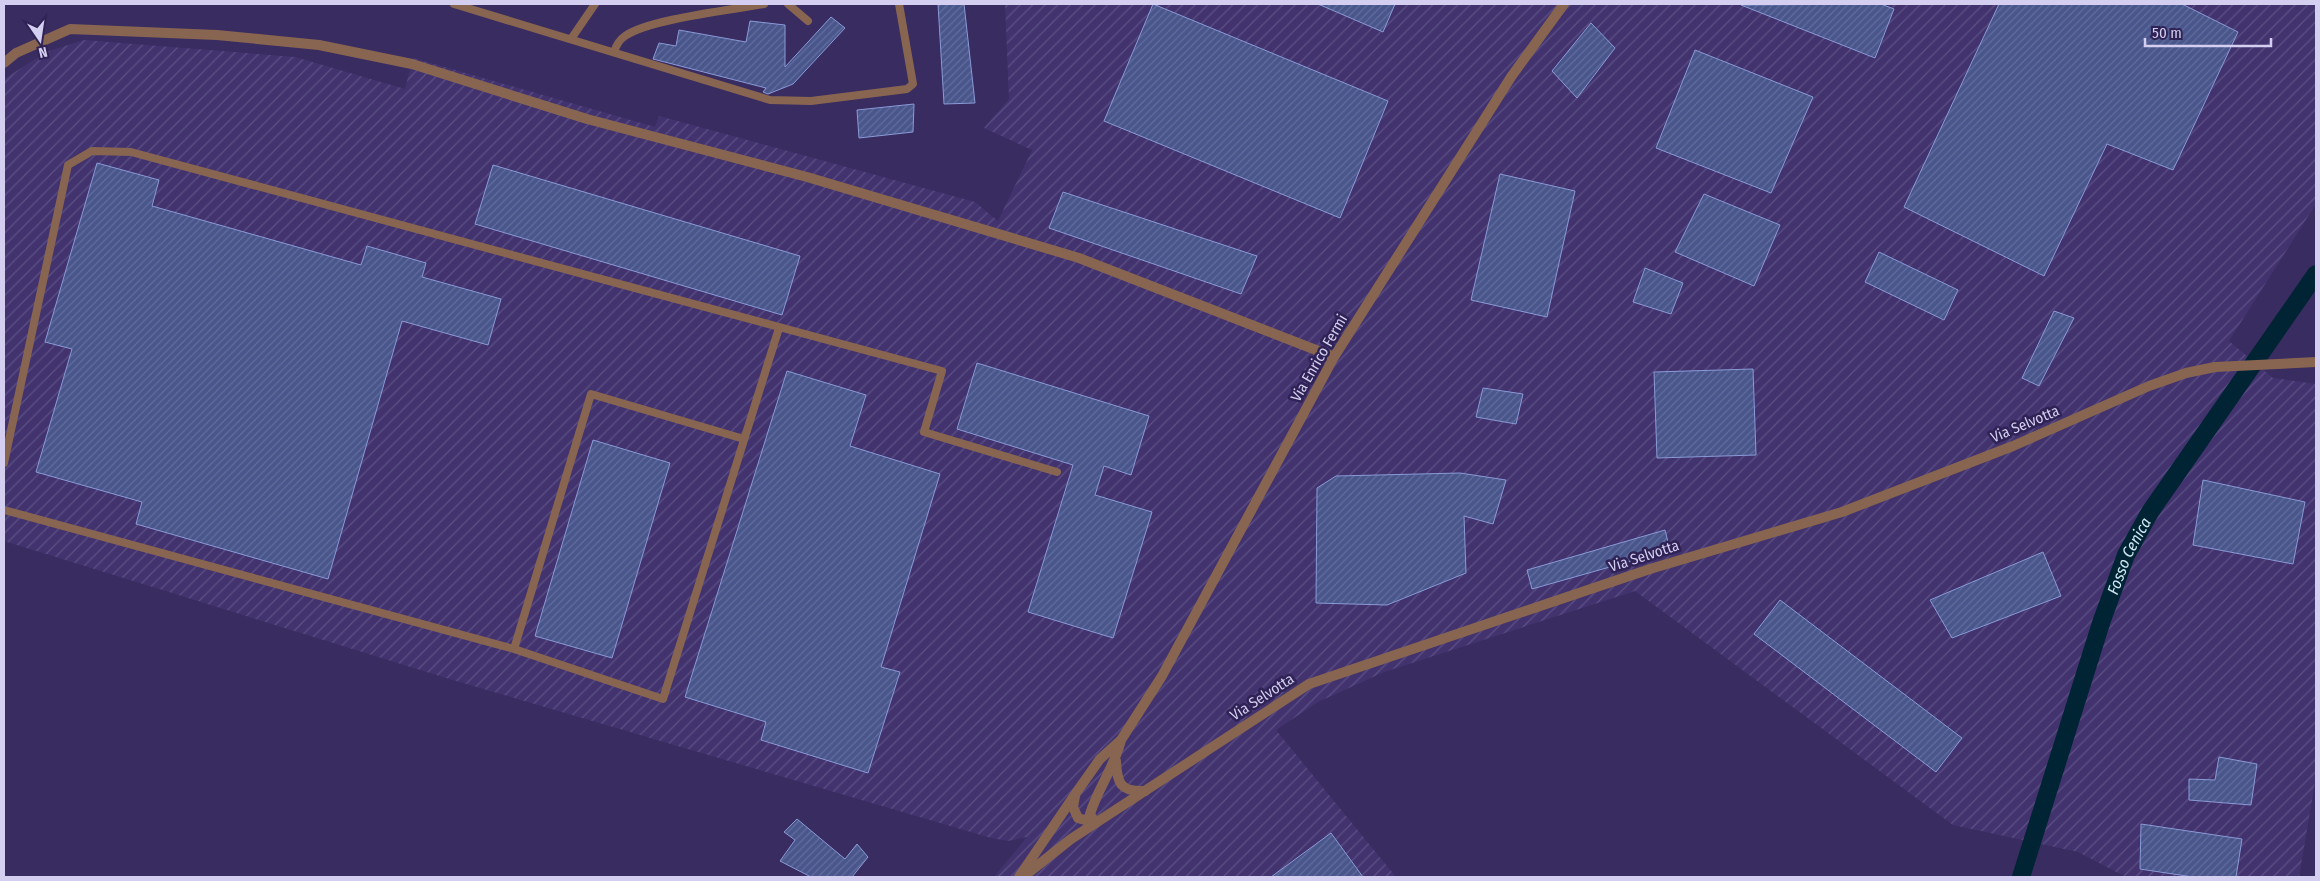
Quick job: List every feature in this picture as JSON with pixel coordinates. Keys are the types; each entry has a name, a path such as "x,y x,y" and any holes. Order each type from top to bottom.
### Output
{"street":[{"name":"Via Enrico Fermi","path":"1021,877 1100,758 1121,740 1162,676 1334,357 1511,77 1564,4"},
{"path":"4,63 16,54 70,29 217,35 319,45 412,64 587,119 807,177 1079,258 1334,357"},
{"name":"Via Selvotta","path":"1021,877 1095,824 1308,684 1650,569 1842,512 2013,446 2148,386 2186,373 2215,367 2316,362"},
{"name":"Via Enrico Fermi","path":"1095,824 1090,814 1116,761 1121,740"},
{"name":"Via Enrico Fermi","path":"1116,761 1117,776 1122,786 1132,792 1145,791"},
{"path":"1076,793 1073,808 1078,818 1095,824"}],"lane":[{"path":"454,4 770,100 811,101 907,89 913,84 899,4"},
{"path":"571,39 595,4"},
{"path":"614,52 624,36 635,30 661,23 764,4"},
{"path":"788,4 808,21"},
{"path":"4,463 68,166 92,151 131,152 942,371 924,432 1057,472"},
{"path":"4,510 514,649 663,698 779,328"},
{"path":"514,649 592,394 744,439"}],"shaded area":[{"path":"1005,4 2316,4 2316,204 2229,341 2273,378 2316,384 2316,776 2299,877 2126,877 2078,852 1953,825 1635,591 1384,672 1318,702 1276,730 1396,877 994,877 1027,837 1008,841 991,838 446,678 4,541 4,79 46,52 84,40 295,57 405,89 413,58 655,127 659,116 975,202 998,221 1032,150 984,128 1009,99"}],"building":[{"path":"938,4 964,4 975,103 944,104"},
{"path":"1153,4 1388,101 1340,218 1104,121"},
{"path":"1318,4 1395,4 1383,32"},
{"path":"1881,4 1894,9 1875,58 1741,5"},
{"path":"1999,4 2182,4 2238,32 2173,170 2107,144 2044,276 1904,207"},
{"path":"831,17 845,28 793,84 768,94 763,92 766,88 653,59 659,43 676,46 679,30 746,42 750,21 785,25 785,67"},
{"path":"1591,23 1615,48 1577,98 1552,71"},
{"path":"1695,50 1813,97 1771,193 1656,148"},
{"path":"914,104 913,132 859,138 857,110"},
{"path":"97,163 159,180 152,206 361,265 367,246 426,263 422,277 501,299 488,345 402,321 328,579 136,524 142,502 36,472 72,349 45,342"},
{"path":"493,165 800,256 782,315 475,224"},
{"path":"1500,174 1575,191 1547,317 1471,300"},
{"path":"1063,192 1257,256 1241,294 1049,228"},
{"path":"1704,194 1780,225 1754,286 1675,252"},
{"path":"1879,252 1958,290 1944,320 1865,282"},
{"path":"1645,268 1683,283 1671,314 1633,302"},
{"path":"2054,311 2074,318 2039,386 2022,378"},
{"path":"977,363 1149,416 1131,475 1104,466 1095,495 1152,512 1113,638 1028,612 1073,465 957,429"},
{"path":"1753,369 1756,455 1657,458 1654,372"},
{"path":"787,371 866,395 850,446 940,474 881,667 900,672 868,773 761,740 766,722 685,697"},
{"path":"1483,388 1523,394 1516,424 1476,417"},
{"path":"593,440 670,463 612,658 535,636"},
{"path":"1460,473 1506,480 1493,524 1464,516 1466,573 1387,605 1316,603 1317,488 1336,476"},
{"path":"2203,480 2305,502 2293,564 2193,545"},
{"path":"1665,530 1670,550 1532,589 1527,570"},
{"path":"2043,552 2061,596 1952,638 1930,600"},
{"path":"1780,600 1962,738 1936,772 1754,634"},
{"path":"2219,757 2257,764 2251,805 2189,800 2189,779 2215,780"},
{"path":"797,819 845,859 857,844 868,857 852,877 811,877 780,861 795,840 784,832"},
{"path":"2141,824 2242,839 2236,877 2193,877 2140,869"},
{"path":"1331,833 1363,877 1271,877"}],"waterway":[{"name":"Fosso Cenica","path":"2021,877 2102,620 2126,555 2150,512 2316,274"}]}
